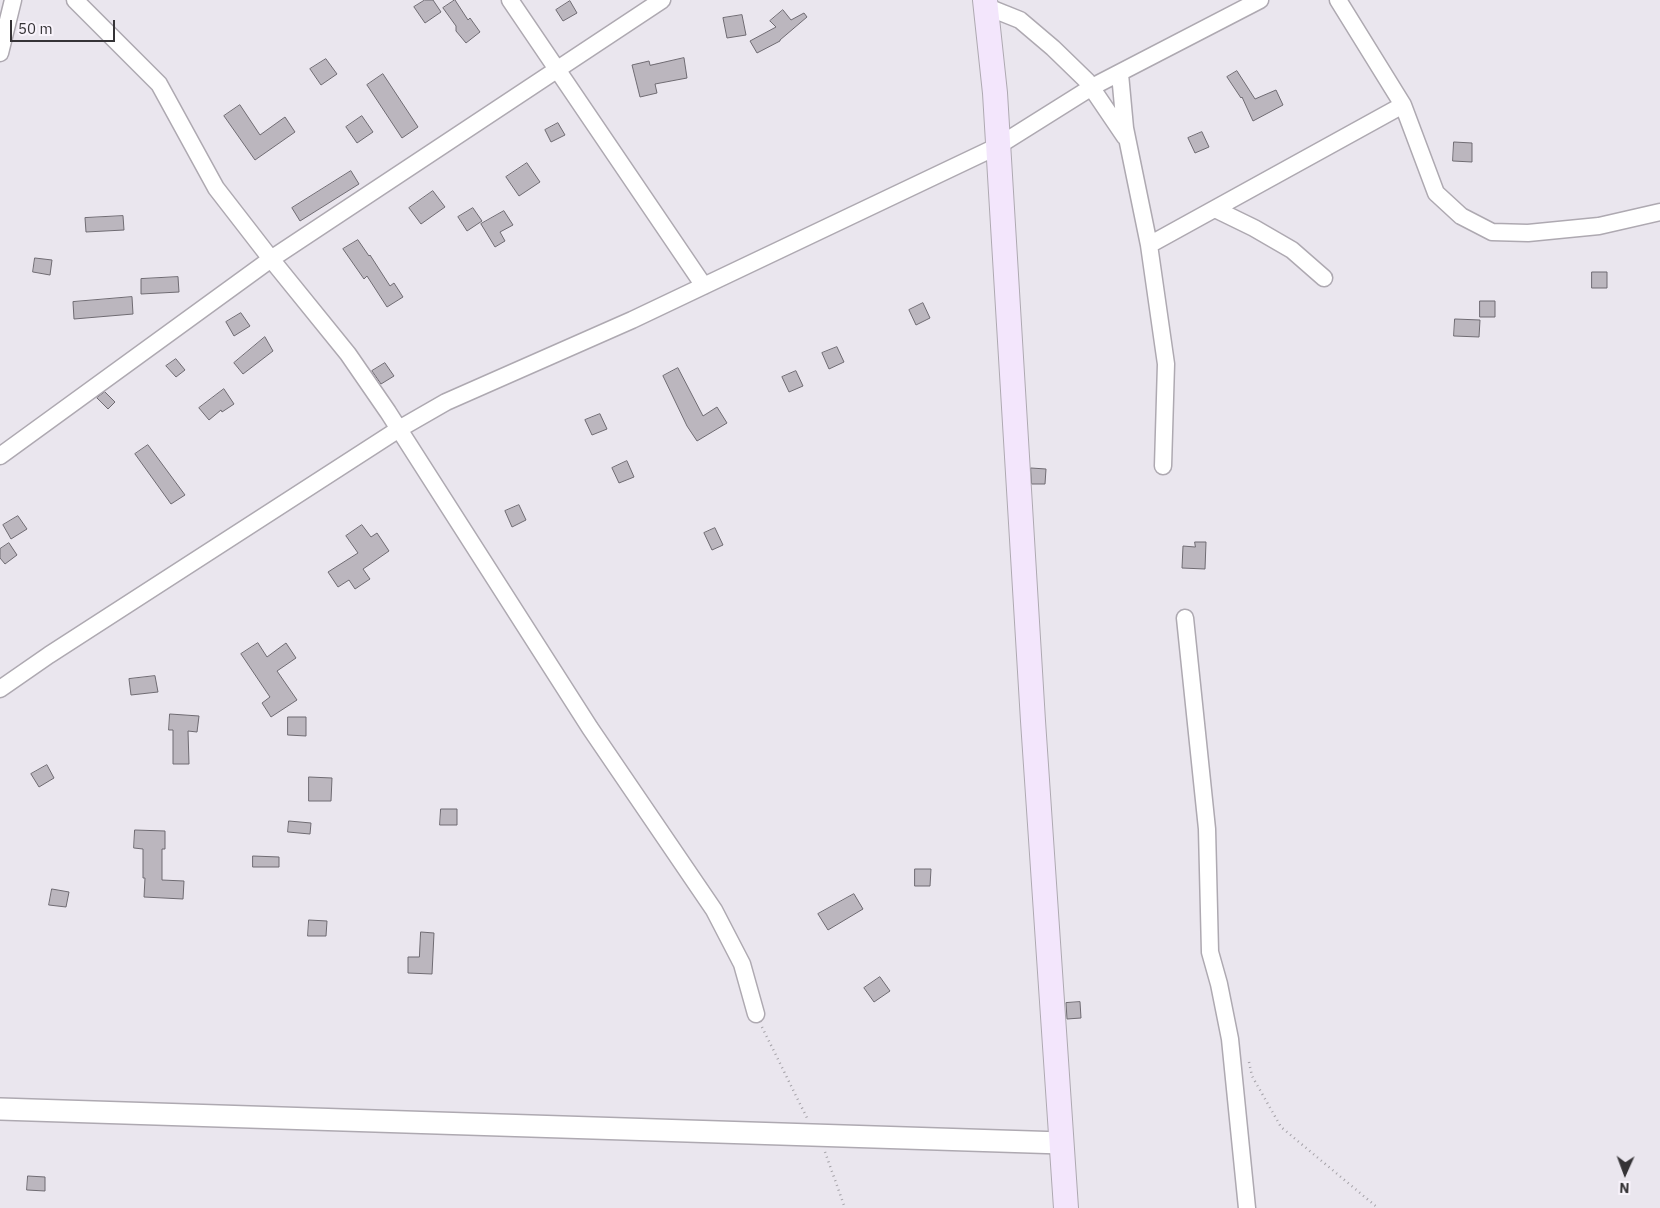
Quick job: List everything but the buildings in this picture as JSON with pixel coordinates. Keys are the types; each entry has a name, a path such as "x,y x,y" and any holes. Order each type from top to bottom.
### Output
{"main road":[{"path":"985,3 995,93 1033,722 1066,1208"}],"street":[{"path":"0,53 14,0"},
{"path":"76,0 159,84 216,188 348,354 399,429 590,728 714,910 742,964 756,1014"},
{"path":"510,0 704,286"},
{"path":"0,456 271,259 662,0"},
{"path":"0,689 49,655 399,429 446,402 632,320 998,146 1092,87 1260,0"},
{"path":"1338,0 1403,105 1436,193 1461,216 1492,232 1528,233 1599,226 1660,212"},
{"path":"985,3 1020,20 1087,80 1128,141"},
{"path":"1120,74 1128,141 1149,245 1166,364 1163,466"},
{"path":"1149,245 1403,105"},
{"path":"1215,209 1254,228 1292,250 1324,278"},
{"path":"1185,618 1207,829 1210,952 1219,984 1230,1039 1246,1208"},
{"path":"0,1109 1062,1143"}],"path":[{"path":"756,1014 785,1077 825,1154 845,1208"},
{"path":"1248,1058 1252,1076 1281,1127 1378,1208"}]}
